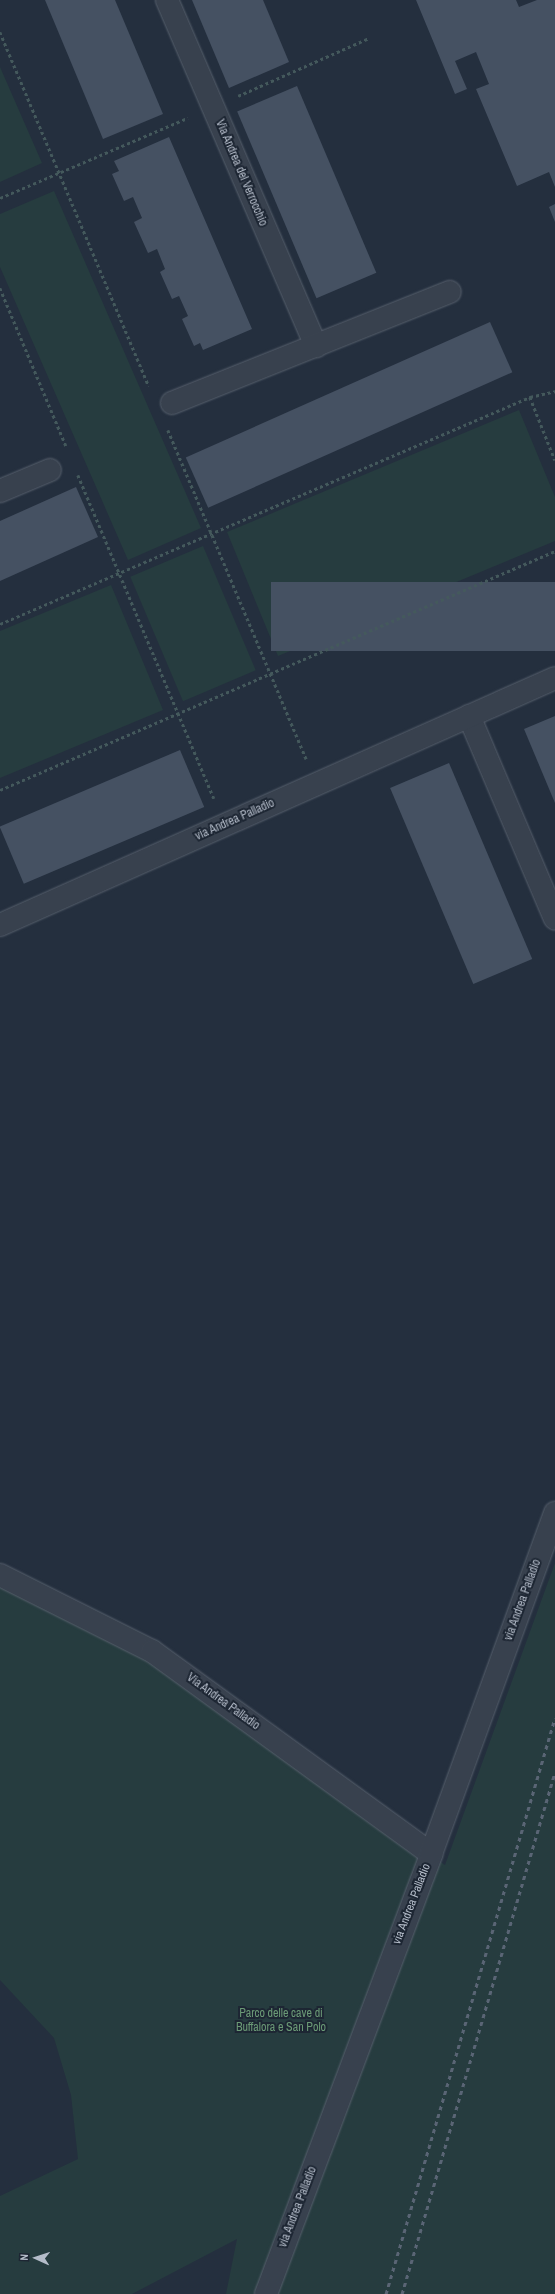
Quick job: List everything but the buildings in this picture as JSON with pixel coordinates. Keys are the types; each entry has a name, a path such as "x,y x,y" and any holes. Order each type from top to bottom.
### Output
{"street":[{"name":"Via Andrea del Verrocchio","path":"167,0 316,346"},
{"path":"172,403 450,292"},
{"path":"0,491 50,470"},
{"name":"via Andrea Palladio","path":"0,925 555,678"},
{"path":"470,716 555,919"},
{"name":"via Andrea Palladio","path":"266,2294 431,1854 555,1513"},
{"name":"Via Andrea Palladio","path":"0,1575 152,1651 431,1854"}],"path":[{"path":"0,198 369,38"},
{"path":"0,288 69,452"},
{"path":"0,624 530,397 555,391"},
{"path":"530,397 555,460"},
{"path":"78,474 225,825"},
{"path":"0,790 555,551"}],"green space":[{"path":"0,67 42,163 0,182"},
{"path":"54,191 201,528 128,560 0,267 0,214"},
{"path":"519,410 555,497 555,541 278,656 227,532"},
{"path":"203,546 256,670 183,701 130,577"},
{"path":"111,585 163,710 0,778 0,631"},
{"name":"Parco delle cave di Buffalora e San Polo","path":"555,1563 555,2294 226,2294 237,2239 132,2294 0,2294 0,2196 78,2159 71,2095 54,2038 0,1980 0,1587 148,1656 445,1865"}],"railway":[{"path":"386,2294 555,1718"},
{"path":"402,2294 555,1772"}]}
